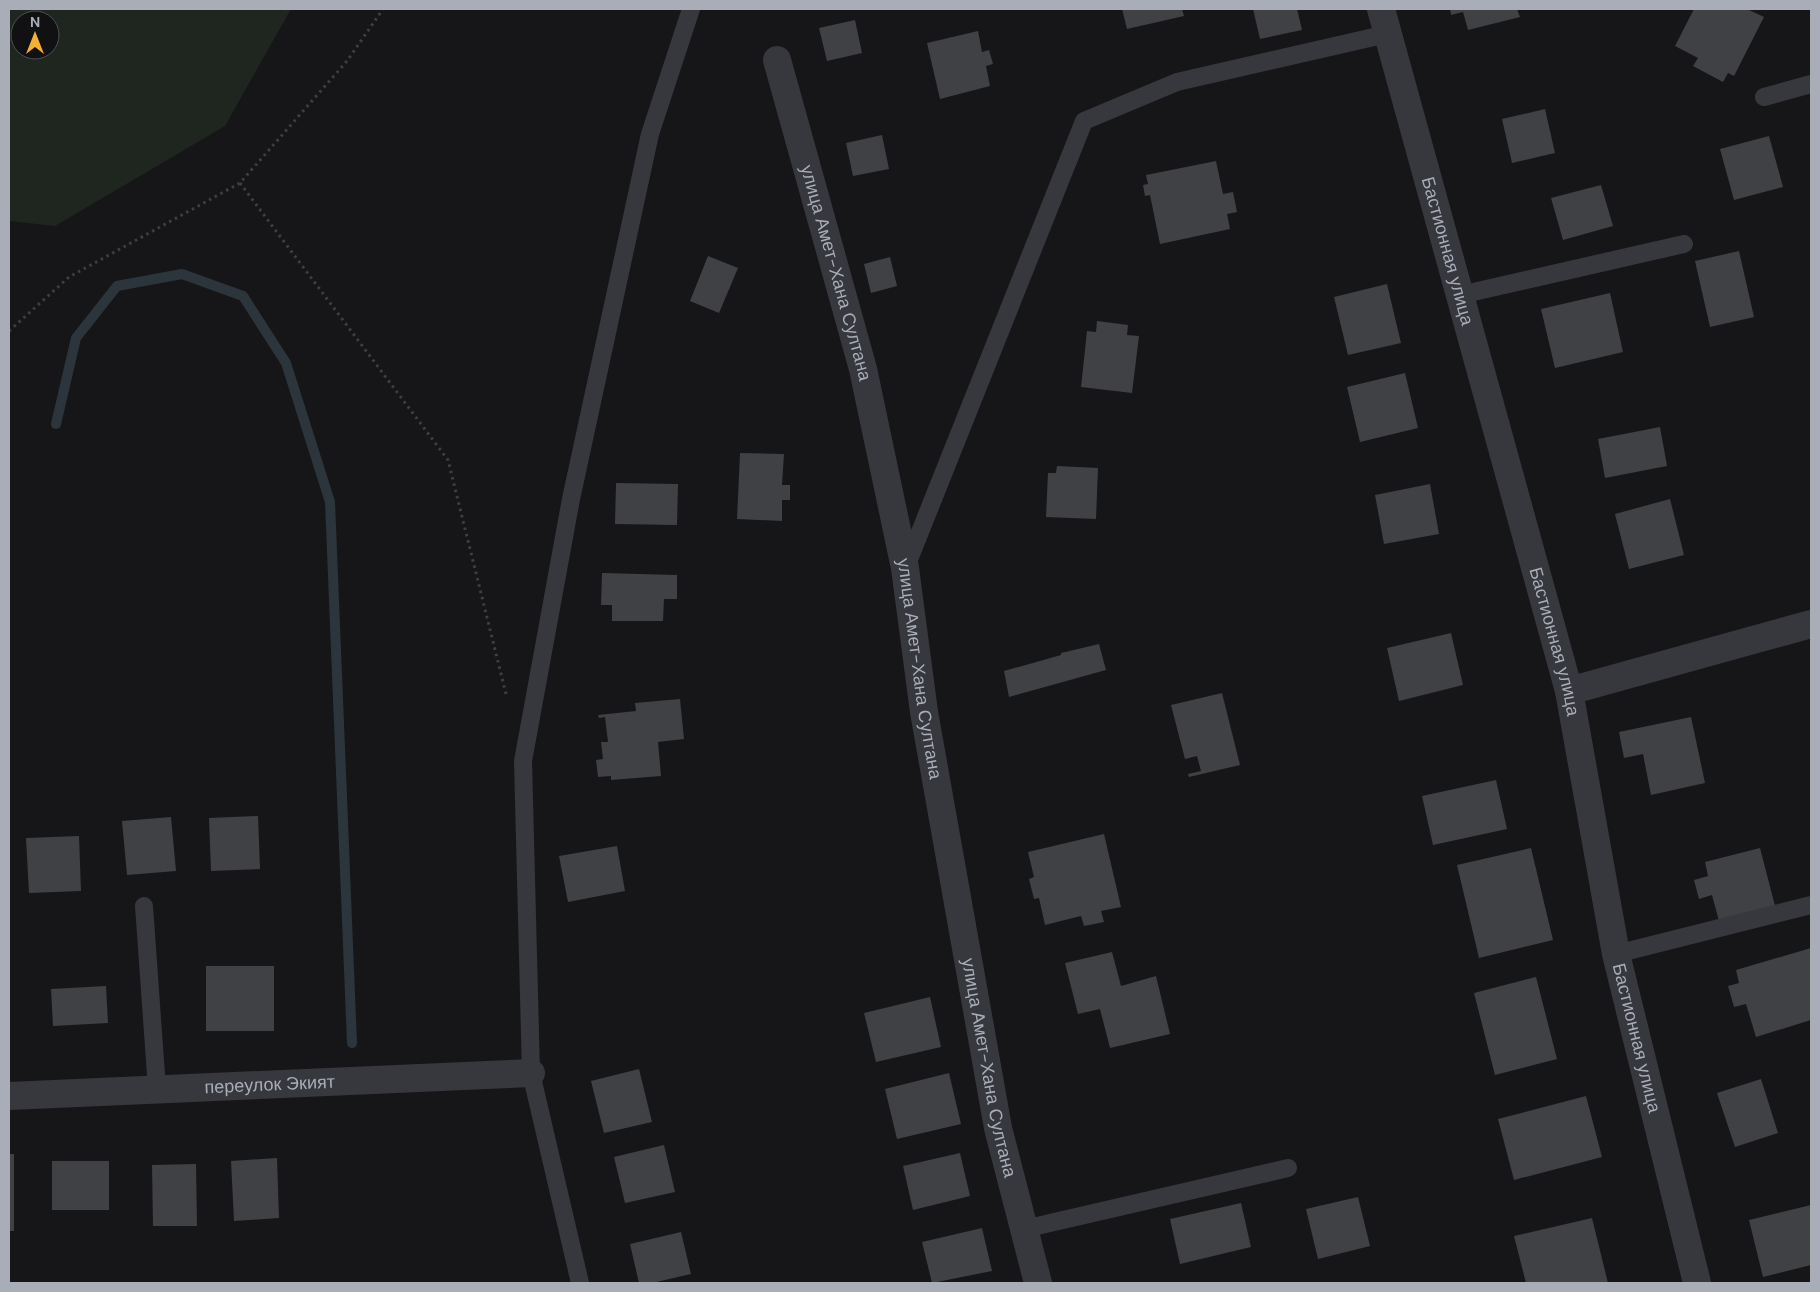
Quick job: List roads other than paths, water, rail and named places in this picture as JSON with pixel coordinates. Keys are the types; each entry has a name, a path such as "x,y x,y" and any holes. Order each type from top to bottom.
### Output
{"street":[{"name":"Бастионная улица","path":"1384,21 1568,691 1616,954 1697,1283"},
{"name":"улица Амет-Хана Султана","path":"777,60 863,369 906,568 924,712 998,1128 1038,1283"},
{"path":"1568,691 1811,624"},
{"name":"переулок Экият","path":"9,1096 531,1073"}],"lane":[{"path":"580,1283 531,1073 523,761 571,499 650,134 692,9"},
{"path":"906,568 1084,121 1177,82 1384,21"},
{"path":"1764,97 1811,84"},
{"path":"1460,296 1684,244"},
{"path":"1616,954 1811,905"},
{"path":"144,906 157,1089"},
{"path":"1024,1229 1288,1168"}],"waterway":[{"path":"56,424 76,338 117,286 182,274 243,296 286,363 330,502 352,1043"}]}
